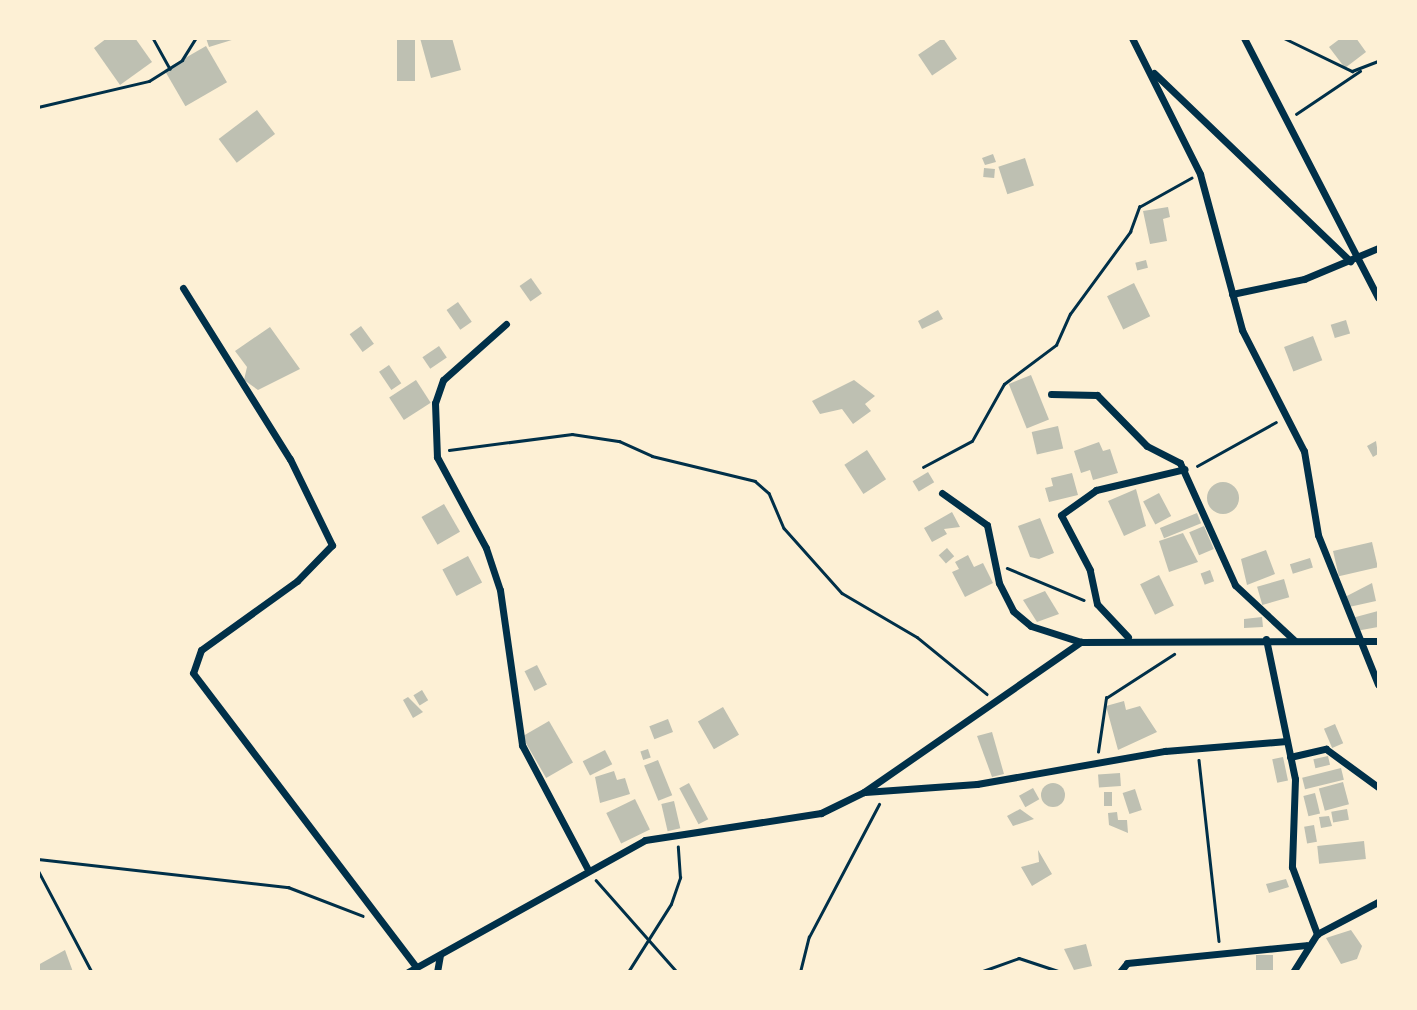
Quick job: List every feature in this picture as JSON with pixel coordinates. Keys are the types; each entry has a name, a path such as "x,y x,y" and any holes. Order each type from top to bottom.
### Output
{"street":[{"path":"1132,38 1151,71 1200,174 1242,330 1284,409 1310,466 1318,535 1358,644 1378,684"},
{"path":"1244,38 1289,118 1378,298"},
{"path":"1151,71 1350,261"},
{"path":"1232,294 1304,279 1350,261 1361,260 1378,248"},
{"path":"184,288 290,459 332,545 297,581 201,650 192,673 381,919 412,969 587,868 681,830 764,825 821,813 864,792 993,700 1082,642"},
{"path":"506,324 443,380 435,404 437,457 486,548 500,590 522,745 587,868"},
{"path":"1051,394 1097,395 1137,437 1185,469 1235,585 1294,640"},
{"path":"1128,637 1097,604 1090,570 1061,515 1096,490 1185,469"},
{"path":"942,493 981,515 998,562 1006,599 1022,620 1082,642 1128,637 1266,639 1358,644 1378,641"},
{"path":"1266,639 1290,757 1292,867 1317,934"},
{"path":"864,792 977,784 1097,762 1287,741"},
{"path":"1290,757 1326,749 1378,787"},
{"path":"1293,971 1306,945 1317,934 1378,902"},
{"path":"1119,971 1128,963 1221,956 1306,945"},
{"path":"437,971 440,955"}],"path":[{"path":"153,38 170,69"},
{"path":"38,107 149,80 170,69 197,38"},
{"path":"1284,38 1340,67 1363,69"},
{"path":"1289,118 1378,61"},
{"path":"923,467 972,441 1004,384 1056,345 1070,314 1114,258 1139,207 1200,174"},
{"path":"1191,478 1205,459 1275,423 1284,409"},
{"path":"437,457 466,446 572,434 619,441 652,456 755,481 769,493 784,528 842,593 916,637 993,700"},
{"path":"998,562 1032,583 1097,604"},
{"path":"1097,762 1106,698 1141,681 1192,638"},
{"path":"1198,750 1221,956"},
{"path":"800,971 809,937 867,832 882,791"},
{"path":"628,971 648,945 680,878 681,830"},
{"path":"38,859 288,887 381,919"},
{"path":"587,868 648,945 677,971"},
{"path":"38,870 92,971"},
{"path":"981,971 1019,958 1061,971"}],"building":[{"path":"107,38 135,38 152,62 120,85 94,48"},
{"path":"206,38 235,38 235,39 209,47"},
{"path":"397,38 415,38 415,81 397,81"},
{"path":"420,38 452,38 461,70 431,78"},
{"path":"943,38 957,59 932,76 918,55"},
{"path":"1341,38 1356,38 1366,52 1345,68 1329,47"},
{"path":"206,46 227,82 185,106 164,70"},
{"path":"257,110 275,134 237,163 219,139"},
{"path":"993,154 996,162 985,165 982,158"},
{"path":"1025,158 1034,186 1007,194 998,167"},
{"path":"984,168 995,169 994,178 983,177"},
{"path":"1168,207 1170,217 1163,219 1167,241 1150,244 1143,211"},
{"path":"1146,260 1148,268 1137,270 1135,263"},
{"path":"531,278 542,294 530,302 520,286"},
{"path":"1134,283 1150,316 1123,329 1107,296"},
{"path":"458,302 472,322 460,330 447,310"},
{"path":"938,310 943,319 922,329 918,321"},
{"path":"1346,320 1350,333 1335,338 1331,325"},
{"path":"361,326 374,344 363,352 350,334"},
{"path":"270,327 300,369 258,390 244,380 247,367 235,351"},
{"path":"1313,336 1322,360 1293,371 1284,347"},
{"path":"439,346 447,358 430,369 422,357"},
{"path":"389,365 401,383 391,390 379,372"},
{"path":"1031,375 1049,420 1027,428 1009,384"},
{"path":"416,380 431,403 404,420 389,397"},
{"path":"854,380 875,396 865,404 871,411 853,424 842,409 820,414 812,401"},
{"path":"1058,426 1063,448 1037,454 1032,432"},
{"path":"1376,441 1378,454 1373,457 1367,446"},
{"path":"1099,442 1103,451 1110,449 1118,473 1093,480 1090,470 1081,473 1074,451"},
{"path":"867,450 886,479 863,494 844,465"},
{"path":"928,472 934,482 919,492 913,481"},
{"path":"1072,473 1078,495 1049,502 1045,488 1053,486 1051,478"},
{"path":"1223,482 1235,486 1239,498 1235,510 1223,514 1211,510 1207,498 1211,486"},
{"path":"1136,489 1146,526 1124,536 1108,501"},
{"path":"1159,493 1171,516 1155,524 1143,501"},
{"path":"444,504 460,532 437,545 421,517"},
{"path":"952,512 960,527 944,529 947,534 932,542 924,528"},
{"path":"1197,513 1201,523 1164,538 1160,528"},
{"path":"1040,518 1054,553 1039,559 1030,557 1018,526"},
{"path":"1204,526 1214,549 1199,555 1189,532"},
{"path":"1183,533 1198,562 1169,572 1159,541"},
{"path":"1372,542 1378,567 1339,576 1333,551"},
{"path":"947,548 954,556 946,564 939,555"},
{"path":"1266,550 1275,574 1247,585 1241,559"},
{"path":"968,555 974,567 983,563 993,583 965,597 952,572 959,569 955,562"},
{"path":"468,556 482,582 456,596 442,570"},
{"path":"1310,558 1313,568 1293,574 1290,564"},
{"path":"1210,570 1214,581 1205,585 1201,573"},
{"path":"1159,575 1174,606 1155,615 1140,584"},
{"path":"1284,579 1289,597 1262,605 1257,587"},
{"path":"1372,583 1376,601 1349,607 1343,598"},
{"path":"1045,591 1059,614 1037,622 1023,600"},
{"path":"1378,611 1378,627 1356,631 1352,618"},
{"path":"1262,617 1263,627 1244,628 1244,619"},
{"path":"537,665 547,685 535,691 525,671"},
{"path":"422,690 428,700 420,705 413,695"},
{"path":"408,697 423,712 413,718 403,700"},
{"path":"1124,701 1126,710 1140,706 1157,732 1118,750 1106,706"},
{"path":"723,707 739,735 714,749 698,722"},
{"path":"668,719 673,732 654,739 649,726"},
{"path":"549,721 573,763 546,778 522,736"},
{"path":"1335,724 1343,743 1332,748 1324,729"},
{"path":"992,732 1004,774 992,777 977,736"},
{"path":"648,749 651,758 643,760 640,751"},
{"path":"605,750 612,764 590,776 583,761"},
{"path":"1328,756 1330,765 1315,768 1313,759"},
{"path":"1283,757 1288,780 1277,783 1272,759"},
{"path":"658,760 672,795 658,801 644,766"},
{"path":"1341,768 1344,780 1305,789 1302,778"},
{"path":"614,771 617,780 625,778 630,794 600,803 595,777"},
{"path":"1120,773 1121,786 1099,788 1098,775"},
{"path":"1343,782 1349,804 1325,811 1319,788"},
{"path":"689,783 708,819 699,824 679,788"},
{"path":"1053,783 1064,790 1065,795 1058,806 1053,807 1042,800 1041,795 1048,784"},
{"path":"1033,788 1039,799 1025,807 1019,796"},
{"path":"1135,789 1142,810 1129,814 1123,793"},
{"path":"1104,792 1112,792 1112,806 1104,806"},
{"path":"1315,793 1320,813 1308,816 1303,796"},
{"path":"635,799 650,830 621,844 606,813"},
{"path":"674,801 680,828 668,831 661,804"},
{"path":"1020,809 1034,819 1013,826 1007,816"},
{"path":"1347,809 1349,820 1333,823 1331,812"},
{"path":"1117,812 1118,820 1127,820 1128,833 1109,825 1108,813"},
{"path":"1329,816 1332,826 1321,828 1319,817"},
{"path":"1314,825 1317,842 1307,843 1304,827"},
{"path":"1364,841 1366,859 1319,864 1317,846"},
{"path":"1038,850 1052,874 1032,886 1021,867 1039,862"},
{"path":"1286,879 1289,887 1269,893 1266,884"},
{"path":"1351,930 1362,946 1357,959 1341,964 1326,938"},
{"path":"1086,944 1092,966 1074,970 1064,949"},
{"path":"65,950 73,972 38,972 38,965"},
{"path":"1256,955 1273,955 1273,972 1256,972"}]}
